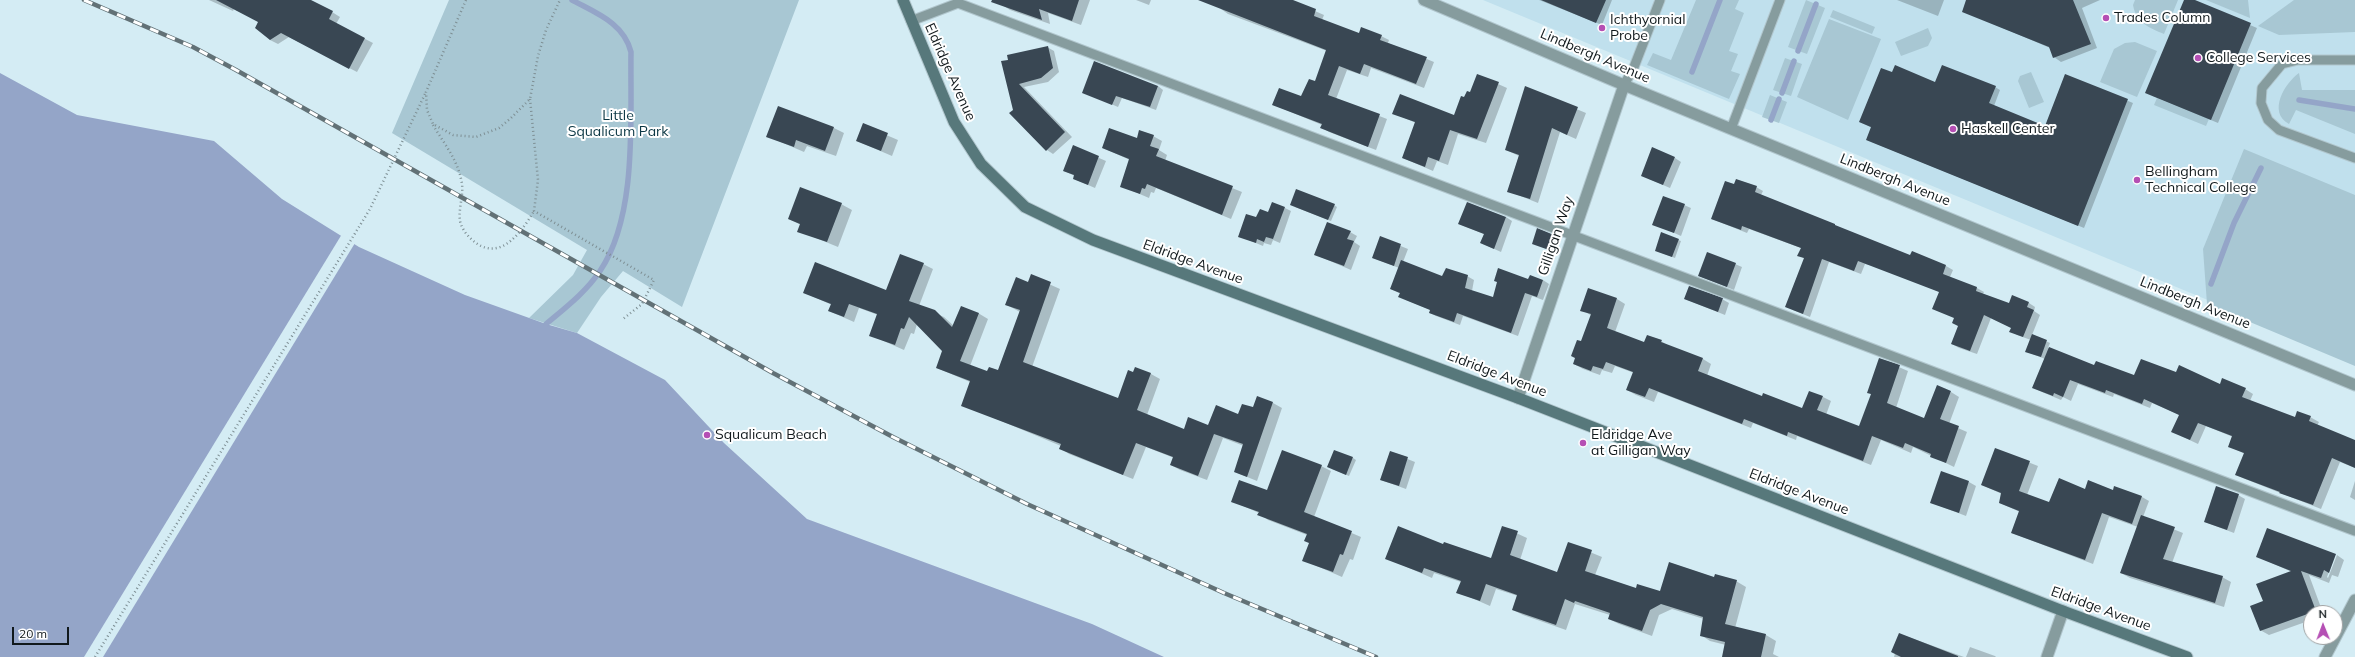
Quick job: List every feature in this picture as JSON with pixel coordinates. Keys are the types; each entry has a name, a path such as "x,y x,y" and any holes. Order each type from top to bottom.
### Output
{"main road":[{"name":"Eldridge Avenue","path":"903,0 954,122 981,164 1025,207 1093,240 1518,398 2063,612 2186,657"}],"street":[{"name":"Lindbergh Avenue","path":"1424,0 1624,85 2355,385"},
{"name":"Gilligan Way","path":"1518,398 1624,85"},
{"path":"2326,657 2355,600"},
{"path":"2047,657 2063,612"}],"lane":[{"path":"1624,85 1634,67 1660,0"},
{"path":"1731,129 1780,0"},
{"path":"911,21 958,3 1573,234 2355,531"},
{"path":"2355,60 2298,60 2282,64 2262,88 2261,103 2268,120 2279,130 2355,158"}],"path":[{"path":"95,657 370,208 426,92 466,0"},
{"path":"426,92 427,110 433,124 458,168 462,191 460,223 472,240 483,247 495,249 508,244 526,225 534,211 538,180 530,99 538,56 546,30 560,0"},
{"path":"433,124 453,135 476,138 499,128 530,99"},
{"path":"534,211 654,280 642,304 623,319"}],"shaded area":[{"name":"Bellingham Technical College","path":"1483,0 2355,0 2355,361"},
{"path":"0,73 77,115 214,141 282,199 359,247 465,295 546,324 577,333 665,380 724,443 807,519 1092,624 1164,657 0,657"}],"green space":[{"name":"Little Squalicum Park","path":"449,0 799,0 682,307 623,271 601,297 577,333 529,318 573,275 587,250 392,133"},
{"path":"1696,0 1739,0 1735,9 1744,13 1729,51 1738,54 1731,71 1740,74 1729,99 1647,65 1653,53 1671,60"},
{"path":"1806,0 1825,8 1807,54 1788,47"},
{"path":"2135,0 2178,0 2164,34 2148,27 2140,20 2133,5"},
{"path":"2206,0 2248,0 2250,18"},
{"path":"2294,0 2355,0 2355,32 2279,35 2258,26"},
{"path":"1833,10 1875,27 1872,34 1830,17"},
{"path":"1829,19 1881,39 1848,120 1797,97"},
{"path":"1928,28 1932,38 1928,46 1901,56 1895,42"},
{"path":"2135,42 2157,51 2137,97 2100,82 2114,49 2125,43"},
{"path":"1785,58 1802,64 1791,96 1773,90"},
{"path":"2031,72 2044,102 2029,108 2018,81 2020,76"},
{"path":"2299,73 2302,90 2355,90 2355,134 2296,110 2289,124 2283,119 2279,112 2280,98 2288,84"},
{"path":"1770,95 1787,102 1779,123 1762,117"},
{"path":"2157,98 2209,119 2206,126 2154,105"},
{"path":"2244,149 2355,195 2355,366 2207,304 2203,249"}],"pier":[{"path":"342,234 355,243 103,657 84,657"}],"building":[{"path":"216,0 311,0 333,11 329,19 365,38 349,69 281,33 270,40 255,28 258,22"},
{"path":"992,0 1079,0 1072,21 1039,9 1042,20 991,2"},
{"path":"1198,0 1293,0 1316,9 1314,16 1359,33 1361,27 1382,35 1380,40 1427,57 1416,84 1364,64 1360,74 1339,66 1328,95 1380,114 1368,147 1320,128 1322,124 1272,105 1279,88 1301,96 1309,79 1315,81 1326,50"},
{"path":"1541,0 1606,0 1596,23"},
{"path":"1966,0 2073,0 2091,44 2053,58 2049,47 1962,12"},
{"name":"College Services","path":"2184,0 2195,0 2251,23 2211,120 2145,93"},
{"path":"1048,46 1053,68 1041,78 1019,84 1065,132 1046,151 1009,113 1013,110 1001,61 1008,60 1007,55"},
{"path":"1094,61 1158,86 1150,107 1116,96 1112,105 1082,93"},
{"path":"1895,65 1935,82 1942,65 1996,86 1989,103 2045,126 2065,74 2128,99 2078,226 1866,140 1871,127 1859,122 1881,68 1892,72"},
{"path":"1477,74 1499,82 1477,139 1450,130 1439,161 1428,157 1425,167 1402,158 1415,122 1392,114 1400,94 1454,115 1461,96 1464,97 1467,91 1470,92"},
{"path":"1525,86 1578,107 1567,135 1552,128 1530,199 1507,192 1519,155 1505,150"},
{"path":"778,106 834,127 825,151 796,140 794,147 766,137"},
{"path":"863,123 888,133 881,151 856,141"},
{"path":"1109,128 1137,138 1139,130 1154,135 1150,146 1159,149 1156,156 1233,186 1222,215 1147,184 1145,189 1142,188 1140,194 1120,187 1129,159 1102,148"},
{"path":"1073,145 1099,156 1088,185 1073,179 1074,175 1063,171"},
{"path":"1652,147 1675,157 1663,185 1641,176"},
{"path":"1736,179 1757,186 1755,192 1835,225 1910,255 1912,251 1946,265 1943,274 1977,287 1976,291 2009,303 2012,295 2029,302 2027,307 2034,310 2023,337 2009,332 2011,328 1984,315 1970,351 1951,344 1958,326 1952,323 1954,318 1932,309 1939,292 1858,261 1854,271 1822,259 1803,314 1785,307 1804,258 1797,256 1801,248 1742,226 1741,230 1711,219 1725,181 1734,184"},
{"path":"800,187 842,203 827,242 797,232 800,224 788,219"},
{"path":"1296,189 1335,204 1328,220 1290,205"},
{"path":"1663,196 1685,204 1674,233 1652,225"},
{"path":"1272,202 1285,207 1273,239 1266,237 1264,242 1257,239 1256,243 1238,237 1246,214 1256,217 1260,209 1268,212"},
{"path":"1467,202 1506,217 1494,249 1480,243 1484,234 1458,224"},
{"path":"1327,222 1351,231 1347,239 1354,241 1344,266 1314,255"},
{"path":"1537,228 1554,235 1549,250 1532,244"},
{"path":"1661,232 1679,239 1672,257 1655,251"},
{"path":"1380,236 1401,244 1394,266 1372,258"},
{"path":"1707,252 1736,263 1727,287 1698,276"},
{"path":"900,254 924,263 909,301 935,310 952,327 961,306 979,313 960,361 987,371 989,367 998,370 1020,310 1005,305 1016,277 1028,282 1031,274 1051,282 1023,362 1118,398 1128,370 1133,372 1135,367 1151,373 1137,410 1184,429 1188,417 1208,425 1216,405 1238,414 1242,404 1253,407 1257,396 1273,402 1247,477 1234,472 1243,444 1214,434 1198,476 1170,465 1173,457 1136,443 1123,475 1059,449 1061,444 961,406 970,381 936,368 942,351 909,317 904,329 901,328 895,345 869,336 877,314 849,304 844,317 828,311 831,304 803,293 815,262 886,290"},
{"path":"1401,260 1442,276 1446,268 1468,275 1465,288 1493,297 1497,282 1494,281 1498,268 1528,279 1530,275 1543,280 1537,297 1525,293 1511,333 1457,313 1454,322 1429,313 1430,310 1398,297 1400,293 1390,289"},
{"path":"1689,286 1723,298 1718,312 1684,299"},
{"path":"1588,288 1617,298 1607,328 1644,342 1647,335 1662,340 1661,342 1703,358 1698,371 1762,396 1763,393 1802,408 1809,391 1823,396 1817,410 1859,426 1871,394 1867,393 1879,358 1900,365 1887,403 1924,418 1937,385 1951,391 1940,419 1959,426 1946,463 1930,457 1931,454 1905,443 1903,448 1872,436 1863,461 1788,432 1787,436 1744,419 1742,424 1649,388 1645,397 1626,390 1633,372 1606,362 1603,369 1593,366 1591,371 1573,364 1575,358 1571,356 1577,340 1581,341 1591,314 1580,311"},
{"path":"2032,334 2047,340 2041,357 2025,352"},
{"path":"2049,347 2094,365 2096,361 2134,375 2141,359 2176,372 2179,365 2220,384 2222,378 2246,388 2242,397 2295,417 2297,411 2311,416 2309,421 2355,440 2355,468 2332,458 2313,505 2279,493 2280,492 2235,475 2244,453 2228,447 2232,436 2198,423 2190,440 2171,432 2179,415 2144,399 2142,404 2106,390 2105,393 2070,380 2063,397 2054,393 2053,396 2032,388"},
{"path":"1995,448 2030,461 2019,491 2049,502 2059,478 2085,489 2088,480 2113,490 2114,486 2142,496 2132,524 2102,513 2085,560 2011,533 2019,511 1999,503 2001,493 1981,485"},
{"path":"1282,450 1322,465 1304,512 1352,531 1343,555 1340,554 1333,572 1302,561 1309,543 1304,541 1307,534 1257,515 1259,512 1231,502 1239,480 1267,490"},
{"path":"1334,450 1353,457 1346,475 1327,467"},
{"path":"1390,451 1408,457 1399,486 1380,480"},
{"path":"1941,471 1969,481 1959,513 1930,503"},
{"path":"2216,486 2239,494 2227,530 2204,522"},
{"path":"2141,515 2175,527 2163,559 2223,576 2215,603 2120,573"},
{"path":"1398,526 1443,544 1444,542 1491,558 1502,526 1518,531 1510,555 1557,572 1568,542 1592,550 1585,571 1636,588 1637,584 1660,591 1669,562 1714,577 1715,574 1737,580 1725,624 1766,634 1761,657 1722,657 1725,642 1700,636 1703,617 1661,604 1650,610 1642,631 1608,619 1610,613 1575,601 1574,603 1565,599 1556,625 1512,610 1517,595 1486,584 1480,601 1456,593 1461,581 1424,568 1422,573 1385,559"},
{"path":"2267,528 2336,554 2329,573 2324,570 2321,578 2301,571 2314,605 2303,605 2303,616 2260,631 2250,606 2263,601 2256,584 2291,571 2256,557"},
{"path":"1899,633 1958,657 1901,657 1891,652"}],"waterway":[{"path":"546,324 575,299 600,271 612,248 621,222 629,165 631,135 631,52 622,33 616,26 572,0"},
{"path":"1692,72 1720,0"},
{"path":"1798,51 1816,4"},
{"path":"1782,93 1794,61"},
{"path":"1771,120 1779,99"},
{"path":"2299,100 2355,109"},
{"path":"2211,284 2234,223 2261,168"}],"railway":[{"path":"84,0 193,47 236,70 773,373 893,437 1027,504 1224,593 1376,657"}],"place":[{"name":"Trades Column","path":"2106,18"},
{"name":"Ichthyornial Probe","path":"1602,28"},
{"name":"College Services","path":"2198,58"},
{"name":"Haskell Center","path":"1953,129"},
{"name":"Bellingham Technical College","path":"2137,180"},
{"name":"Squalicum Beach","path":"707,435"},
{"name":"Eldridge Ave at Gilligan Way","path":"1583,443"}]}
